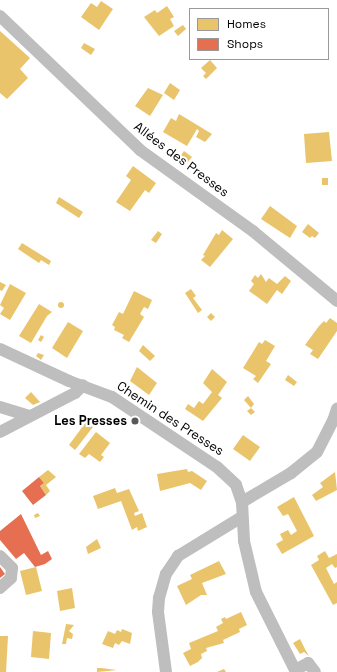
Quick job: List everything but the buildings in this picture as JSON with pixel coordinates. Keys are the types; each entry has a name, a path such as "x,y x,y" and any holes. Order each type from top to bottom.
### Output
{"street":[{"name":"Allées des Presses","path":"0,16 140,150 254,232 337,301"},
{"name":"Chemin des Presses","path":"0,349 112,397 217,467 236,485 242,502"},
{"path":"0,432 75,393 83,385"},
{"path":"0,407 29,416"},
{"path":"315,672 308,663 296,671 256,592 244,541 242,502 291,473 317,452 330,428 337,409"},
{"path":"166,672 158,612 158,598 166,574 178,556 242,517"},
{"path":"0,556 12,568 11,578 0,588"}],"place":[{"name":"Les Presses","path":"135,421"}]}
